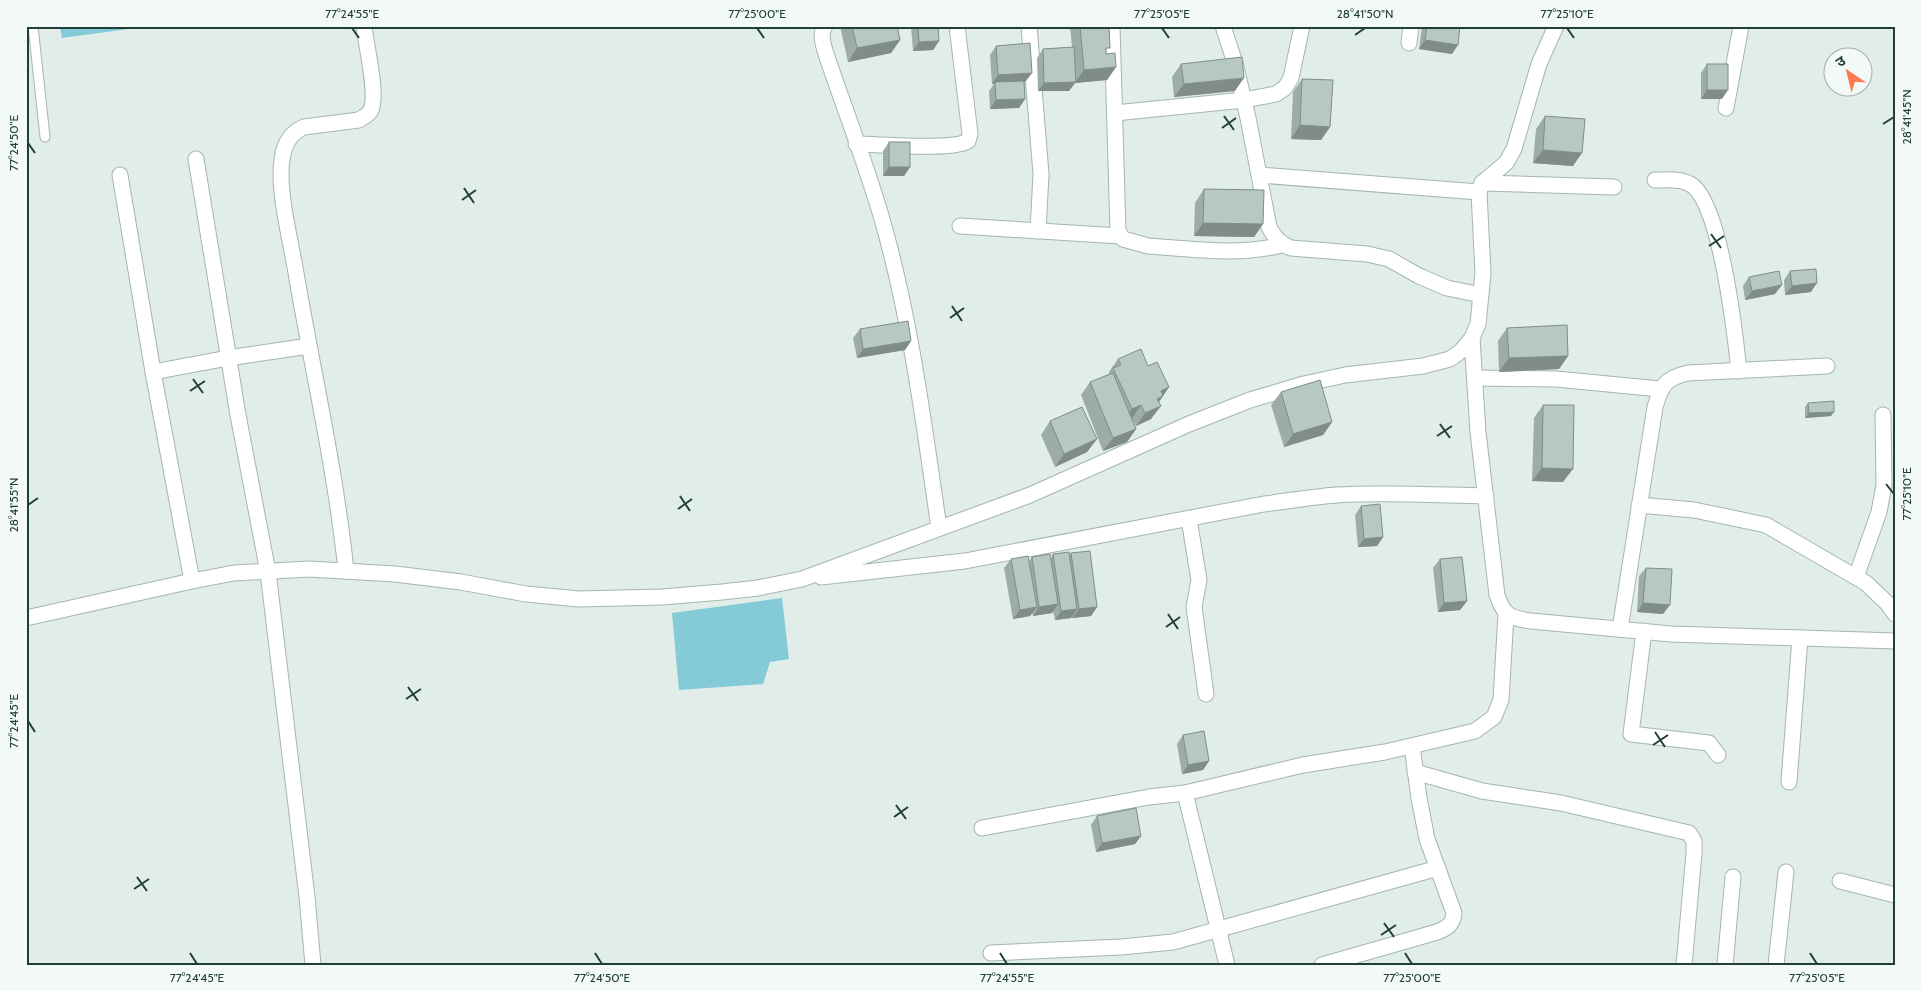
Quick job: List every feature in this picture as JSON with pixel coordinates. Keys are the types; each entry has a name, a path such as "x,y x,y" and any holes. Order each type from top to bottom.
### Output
{"street":[{"path":"346,571 330,454 283,194 283,154 288,138 304,126 359,120 371,111 373,99 364,26"},
{"path":"825,26 822,30 822,40 882,218 900,293 917,380 939,528"},
{"path":"856,144 947,146 963,144 968,141 970,134 957,26"},
{"path":"1029,26 1040,174 1038,231"},
{"path":"1112,26 1118,177 1117,223 1120,236"},
{"path":"1223,26 1244,100 1269,227 1277,240 1282,245 1290,248 1368,254 1389,259 1440,286 1458,292 1481,295"},
{"path":"1115,113 1244,100 1276,94 1284,88 1291,78 1302,26"},
{"path":"1409,43 1411,26"},
{"path":"802,579 1030,494 1189,424 1250,400 1304,384 1344,375 1422,366 1450,359 1461,351 1472,338 1478,324 1483,273 1480,188 1506,163 1514,149 1540,64 1556,26"},
{"path":"1726,108 1742,26"},
{"path":"196,159 228,358 268,572 307,896 313,965"},
{"path":"120,175 153,372 192,580"},
{"path":"1259,175 1480,188 1614,187"},
{"path":"1656,180 1682,181 1693,186 1706,204 1713,223 1727,286 1739,371"},
{"path":"960,226 1120,236 1132,243 1148,246 1242,251 1264,250 1282,245"},
{"path":"982,828 1149,797 1185,793 1303,765 1412,746 1475,731 1494,717 1501,700 1506,614 1497,595 1474,378 1472,338"},
{"path":"153,372 309,346"},
{"path":"1620,629 1655,407 1660,389 1676,376 1688,373 1827,366"},
{"path":"1474,378 1556,379 1660,389"},
{"path":"1856,577 1871,537 1883,492 1883,415"},
{"path":"26,618 192,580 234,573 310,569 395,574 461,582 526,594 579,599 662,597 722,592 758,588 802,579 966,562 1264,504 1336,495 1486,496"},
{"path":"1639,504 1694,510 1766,524 1866,583 1887,603 1895,614"},
{"path":"1189,519 1199,580 1194,607 1206,694"},
{"path":"1506,614 1513,618 1531,621 1644,632 1726,637 1881,639 1895,641"},
{"path":"1644,632 1631,734 1709,743 1718,755"},
{"path":"1789,782 1800,638"},
{"path":"1322,965 1437,932 1451,924 1454,920 1454,913 1422,817 1412,746"},
{"path":"1416,772 1482,791 1561,803 1689,833 1694,841 1694,853 1684,965"},
{"path":"1185,793 1227,965"},
{"path":"991,953 1156,944 1192,938 1438,868"},
{"path":"1776,965 1786,872"},
{"path":"1725,965 1733,877"},
{"path":"1840,881 1895,895"}],"lane":[{"path":"33,26 45,137"}],"water":[{"path":"60,26 150,26 62,38"},
{"path":"782,598 789,659 770,662 763,684 679,690 672,613"}],"building":[{"path":"852,26 897,26 900,40 857,48"},
{"path":"918,26 938,26 939,41 919,42"},
{"path":"1080,26 1109,26 1110,48 1106,48 1106,54 1115,53 1116,67 1084,70"},
{"path":"1427,26 1460,26 1458,45 1425,40"},
{"path":"1030,43 1032,73 998,75 996,46"},
{"path":"1074,47 1076,82 1044,83 1043,49"},
{"path":"1242,57 1244,78 1184,84 1181,64"},
{"path":"1707,64 1728,64 1728,90 1707,90"},
{"path":"1302,79 1333,80 1330,127 1300,125"},
{"path":"1024,81 1025,99 996,100 995,82"},
{"path":"1545,116 1585,119 1582,153 1543,150"},
{"path":"889,142 910,142 910,167 889,167"},
{"path":"1204,189 1264,190 1263,224 1203,223"},
{"path":"1816,269 1817,283 1792,286 1790,271"},
{"path":"1779,271 1782,285 1752,291 1749,277"},
{"path":"908,321 911,341 863,349 860,329"},
{"path":"1567,325 1568,356 1509,358 1507,328"},
{"path":"1141,349 1148,366 1157,362 1169,387 1161,391 1163,396 1157,399 1161,406 1145,413 1141,405 1132,409 1113,368 1121,365 1118,359"},
{"path":"1113,373 1136,429 1113,438 1090,382"},
{"path":"1320,380 1332,422 1293,434 1281,392"},
{"path":"1834,401 1834,412 1809,413 1808,403"},
{"path":"1543,405 1574,405 1573,469 1542,468"},
{"path":"1082,407 1097,439 1064,454 1050,421"},
{"path":"1380,504 1383,537 1364,539 1361,506"},
{"path":"1090,551 1097,607 1079,609 1071,553"},
{"path":"1069,552 1077,609 1061,611 1053,554"},
{"path":"1050,554 1058,604 1039,607 1032,557"},
{"path":"1028,556 1037,607 1020,610 1011,559"},
{"path":"1462,557 1467,601 1444,603 1440,559"},
{"path":"1646,568 1672,569 1670,605 1643,603"},
{"path":"1204,731 1209,761 1188,765 1183,735"},
{"path":"1136,808 1141,836 1102,843 1097,816"}]}
